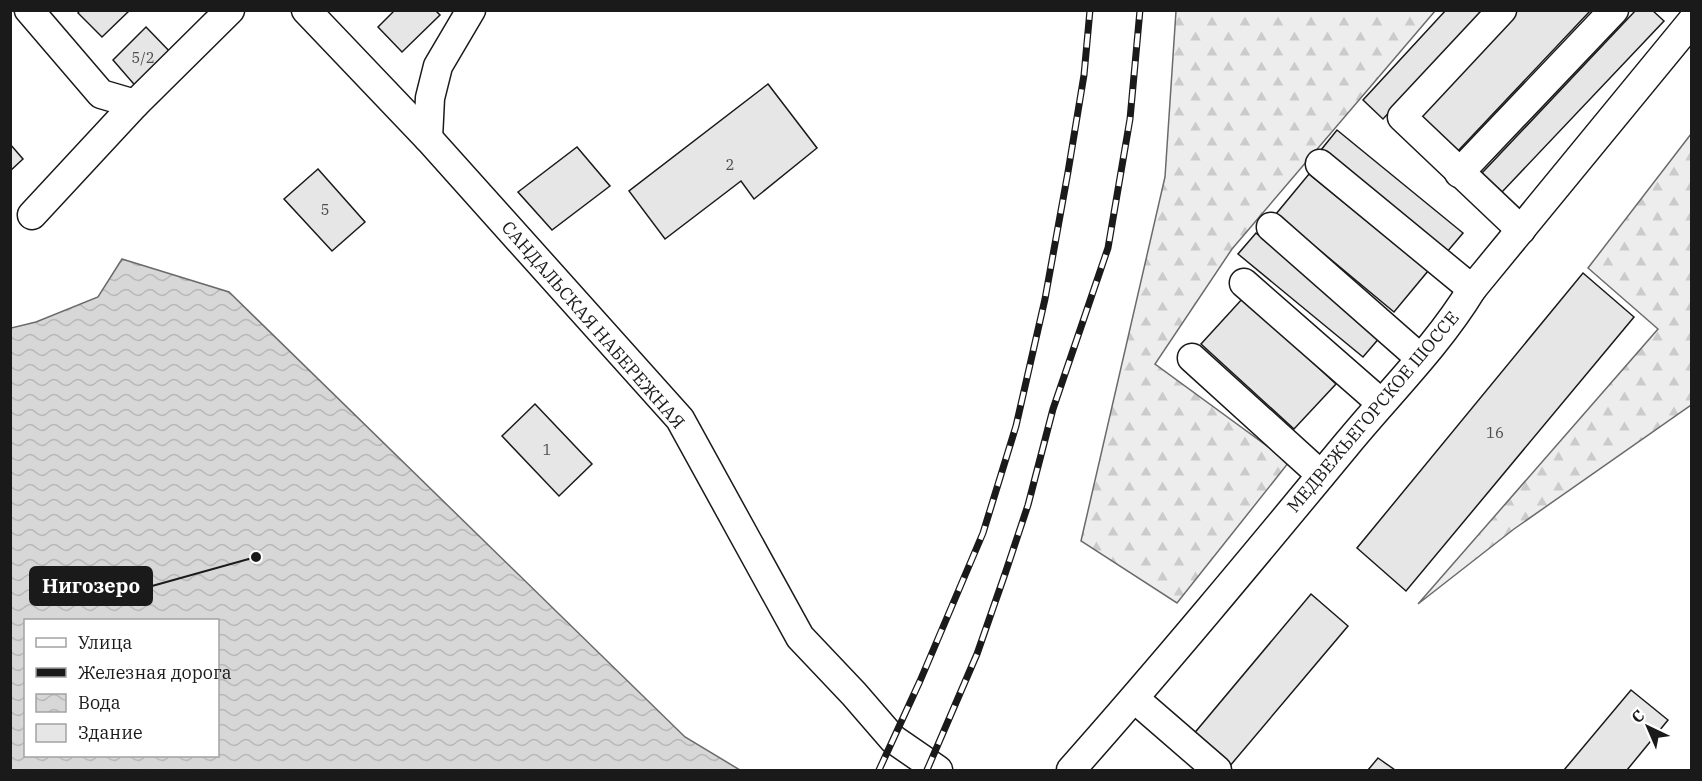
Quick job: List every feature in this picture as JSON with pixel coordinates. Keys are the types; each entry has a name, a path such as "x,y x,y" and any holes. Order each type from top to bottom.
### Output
{"street":[{"path":"29,10 101,94 135,104"},
{"path":"33,214 135,104 230,10"},
{"name":"САНДАЛЬСКАЯ НАБЕРЕЖНАЯ","path":"306,10 428,138 680,419 800,638 893,739 938,771"},
{"path":"428,138 430,98 438,66 471,10"},
{"path":"1502,10 1402,117 1521,230"},
{"path":"1460,173 1614,10"},
{"name":"МЕДВЕЖЬЕГОРСКОЕ ШОССЕ","path":"1071,771 1456,315 1472,289 1521,230 1684,19"},
{"path":"1320,164 1472,289"},
{"path":"1271,227 1420,358"},
{"path":"1244,283 1381,403"},
{"path":"1192,358 1321,475"},
{"path":"1134,699 1217,771"}],"green space":[{"path":"1176,11 1435,11 1232,249 1155,364 1289,462 1177,603 1081,541 1165,177"},
{"path":"1691,134 1691,405 1514,529 1418,604 1658,329 1588,268"}],"water":[{"path":"122,259 229,292 685,737 740,770 11,770 11,328 36,322 98,297"}],"building":[{"path":"80,10 130,10 102,37 78,13"},
{"path":"395,10 435,10 440,15 402,52 378,27"},
{"path":"1446,10 1484,10 1383,119 1363,100"},
{"path":"1517,10 1591,10 1457,152 1418,116"},
{"path":"1636,10 1652,10 1664,21 1502,192 1482,173"},
{"path":"146,27 174,56 139,90 113,60"},
{"path":"768,84 817,148 754,199 741,181 665,239 629,191"},
{"path":"1337,130 1463,233 1447,252 1321,150"},
{"path":"10,144 23,159 10,171"},
{"path":"577,147 610,186 552,230 518,192"},
{"path":"318,169 365,222 332,251 284,199"},
{"path":"1309,174 1428,271 1394,312 1276,214"},
{"path":"1256,233 1381,336 1363,357 1238,254"},
{"path":"1583,273 1634,317 1406,591 1357,548"},
{"path":"1243,298 1336,384 1294,429 1201,344"},
{"path":"535,404 592,464 559,496 502,436"},
{"path":"1311,594 1348,626 1229,767 1192,736"},
{"path":"1631,690 1668,720 1627,770 1564,770"},
{"path":"1378,758 1395,770 1368,770"}],"railway":[{"path":"879,770 983,533 1016,426 1045,299 1068,172 1084,75 1090,10"},
{"path":"927,770 977,654 1006,571 1028,505 1053,409 1108,248 1130,119 1140,10"}],"place":[{"name":"Нигозеро","path":"256,557"}]}
